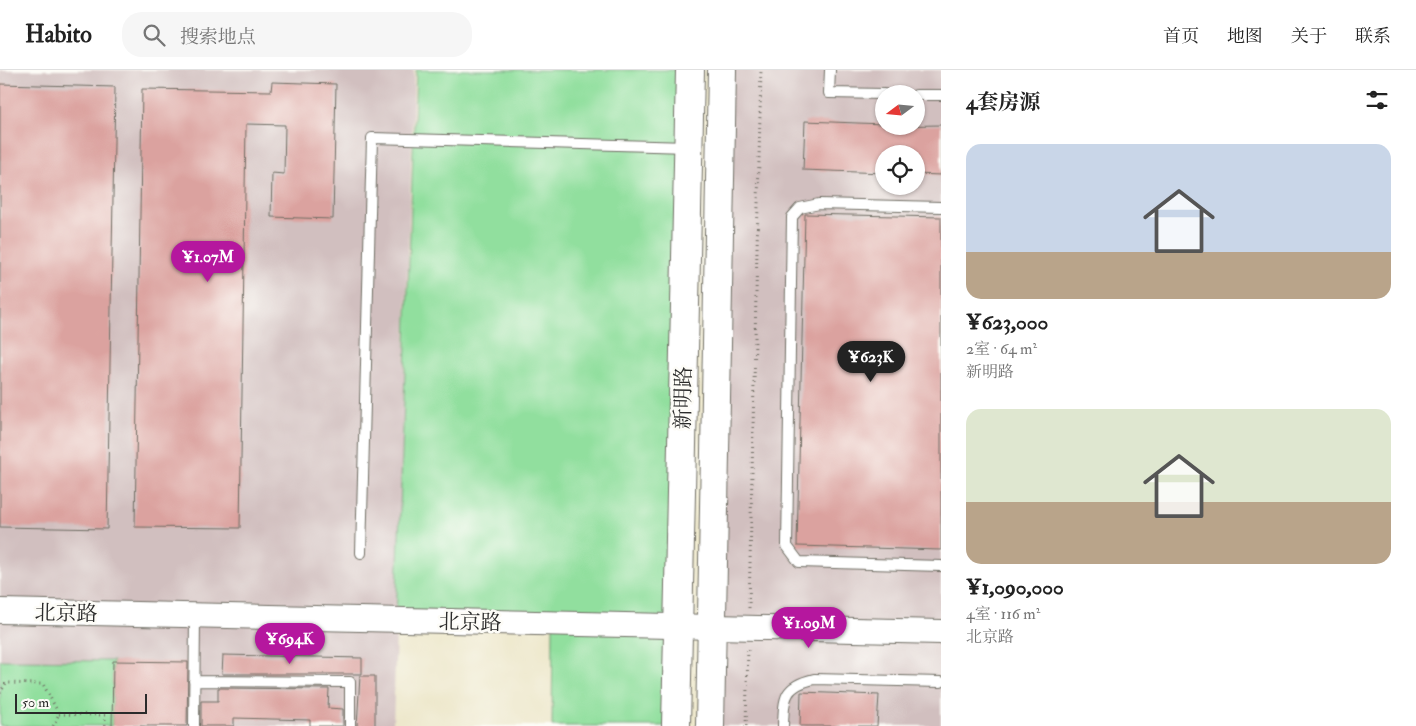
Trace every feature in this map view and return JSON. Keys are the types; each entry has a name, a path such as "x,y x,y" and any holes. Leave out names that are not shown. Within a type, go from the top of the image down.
{"main road":[{"name":"新明路","path":"676,726 690,70"},
{"name":"新明路","path":"710,726 722,70"}],"street":[{"name":"北京路","path":"0,611 941,632"}],"lane":[{"path":"830,70 829,93 875,94"},
{"path":"925,95 941,95"},
{"path":"360,554 372,138 688,147"},
{"path":"941,207 819,204 800,208 792,217 787,546 799,562 941,566"},
{"path":"194,726 195,616"},
{"path":"783,726 784,705 787,694 796,683 814,679 941,682"},
{"path":"194,681 350,682 350,726"}],"path":[{"path":"746,726 761,70"},
{"path":"0,683 43,684 59,714"},
{"path":"0,693 6,683"},
{"path":"53,726 59,714"},
{"path":"59,714 106,715 105,726"}],"shaded area":[{"path":"0,70 414,70 393,726 0,726"},
{"path":"724,70 941,70 941,726 710,726"}],"green space":[{"path":"416,70 690,70 676,726 552,726 553,624 396,620"},
{"path":"0,660 113,661 112,726 0,726"}],"building":[{"path":"272,82 336,84 333,219 271,217 272,173 284,174 285,125 246,124 240,528 135,527 142,89 271,91"},
{"path":"0,84 115,87 107,529 0,527"},
{"path":"805,121 875,124 875,135 925,135 925,125 941,125 941,175 925,174 925,145 875,145 875,173 803,170"},
{"path":"805,214 941,217 941,550 797,546"},
{"path":"223,655 362,658 362,674 222,674"},
{"path":"113,661 188,662 187,726 112,726"},
{"path":"360,676 375,676 375,726 357,726"},
{"path":"218,688 329,689 328,708 343,709 343,726 310,726 310,720 234,718 234,726 201,726 201,701 218,701"},
{"path":"801,692 879,695 877,726 800,726"}]}
